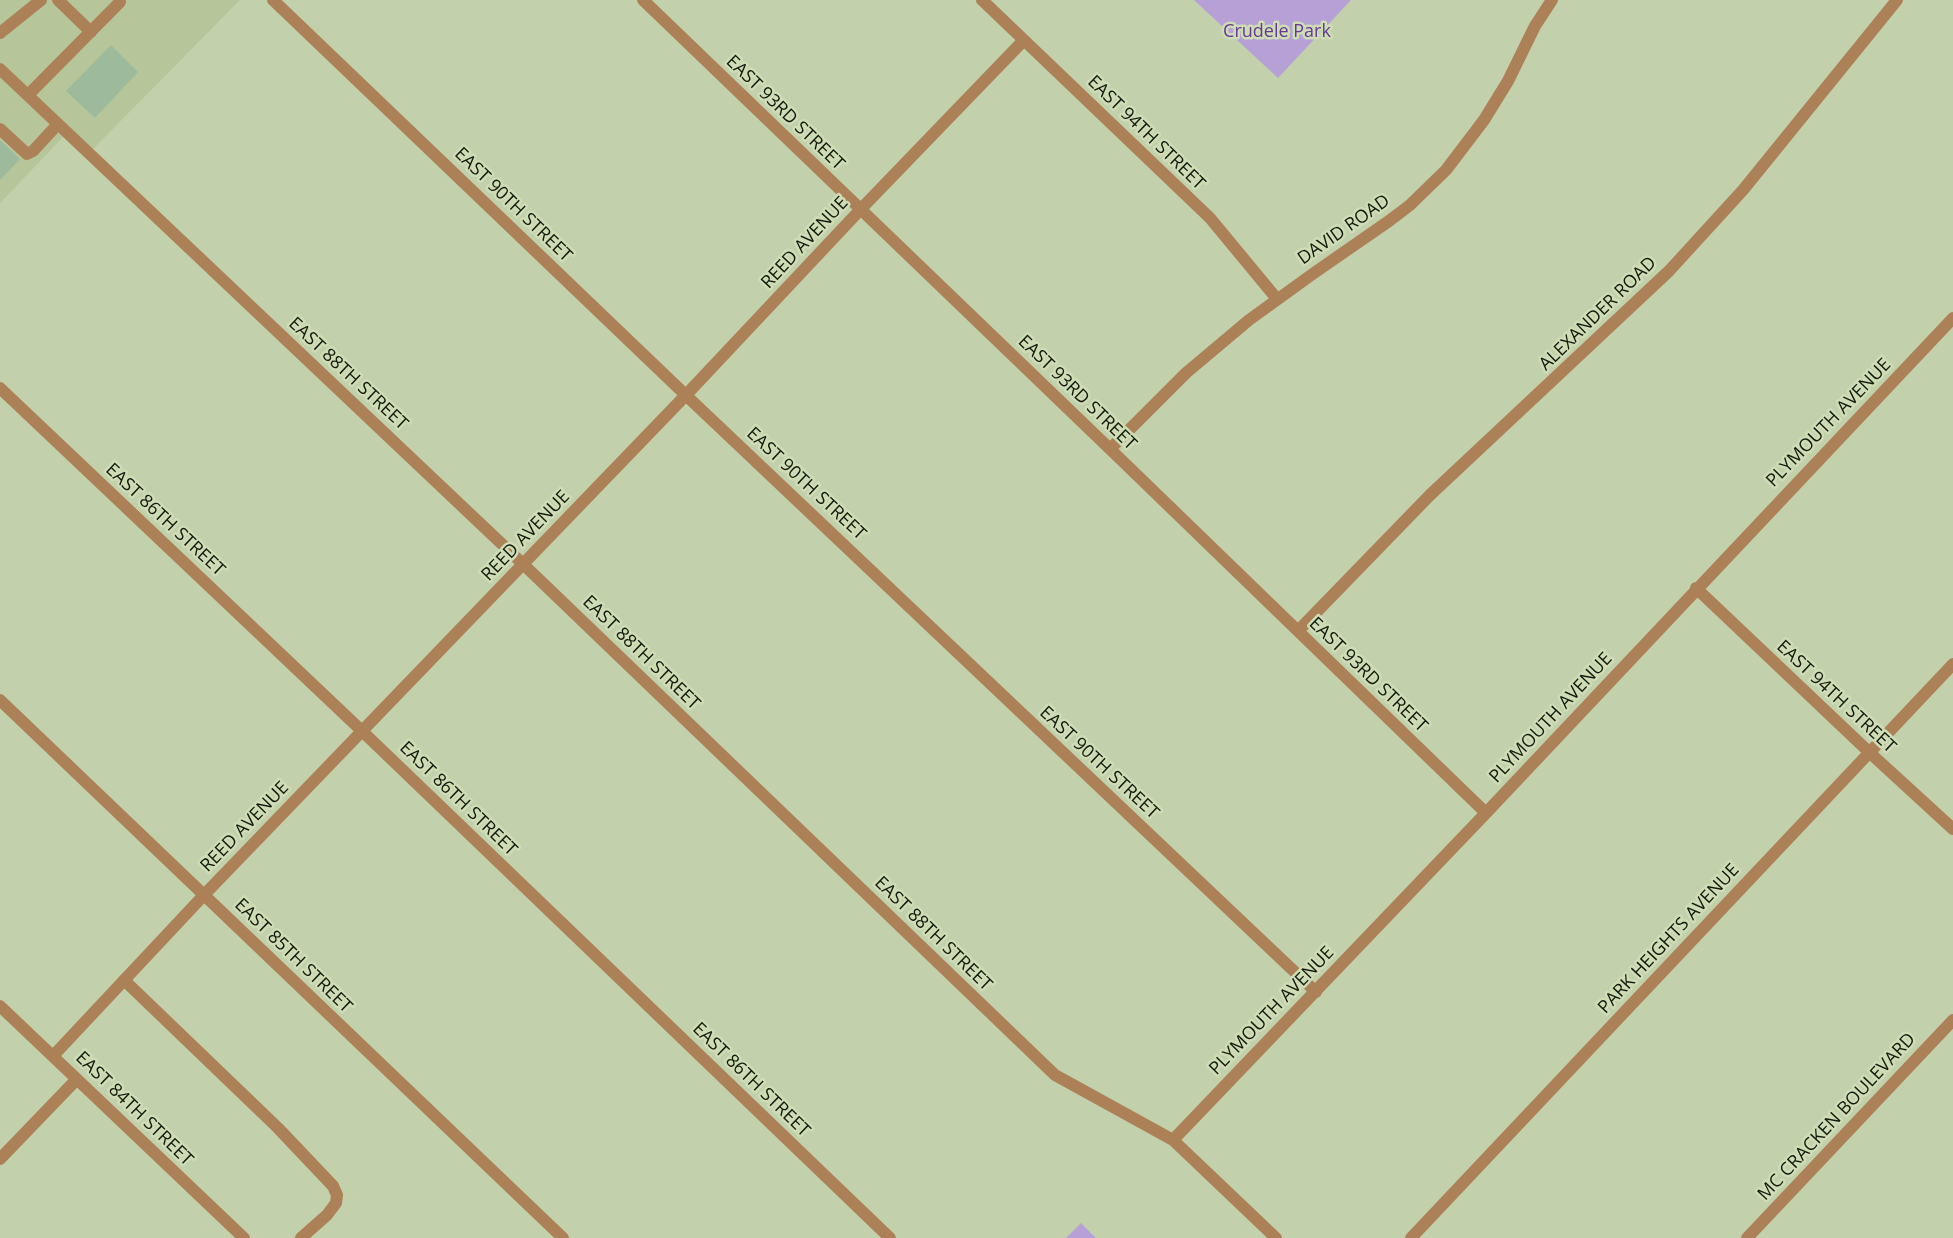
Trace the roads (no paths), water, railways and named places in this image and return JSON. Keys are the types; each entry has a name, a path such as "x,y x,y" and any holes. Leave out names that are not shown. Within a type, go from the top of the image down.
{"street":[{"path":"0,33 41,0"},
{"path":"58,0 91,32"},
{"name":"EAST 90TH STREET","path":"273,0 686,395 1316,992"},
{"name":"EAST 93RD STREET","path":"643,0 1110,448 1486,813"},
{"name":"EAST 94TH STREET","path":"982,0 1210,218 1277,299"},
{"name":"DAVID ROAD","path":"1110,448 1186,373 1249,320 1389,222 1410,205 1446,170 1484,120 1508,80 1535,26 1552,0"},
{"name":"ALEXANDER ROAD","path":"1298,631 1430,495 1668,271 1744,190 1897,0"},
{"path":"28,95 120,2"},
{"name":"REED AVENUE","path":"53,1056 204,895 686,395 860,210 1024,40"},
{"path":"0,87 5,73"},
{"name":"EAST 88TH STREET","path":"5,73 523,564 1054,1075 1173,1140 1276,1238"},
{"path":"0,129 27,154 33,151 58,124"},
{"name":"PLYMOUTH AVENUE","path":"1173,1140 1486,813 1696,588 1953,318"},
{"name":"EAST 86TH STREET","path":"0,388 362,731 890,1238"},
{"name":"EAST 94TH STREET","path":"1696,588 1953,829"},
{"name":"PARK HEIGHTS AVENUE","path":"1411,1238 1953,664"},
{"name":"EAST 85TH STREET","path":"0,700 563,1238"},
{"path":"124,980 278,1128 333,1186 337,1198 333,1208 301,1238"},
{"name":"EAST 84TH STREET","path":"0,1006 244,1238"},
{"name":"MC CRACKEN BOULEVARD","path":"1747,1238 1953,1020"},
{"path":"0,1159 77,1079"}],"park label":[{"name":"Crudele Park","path":"1277,32"}]}
